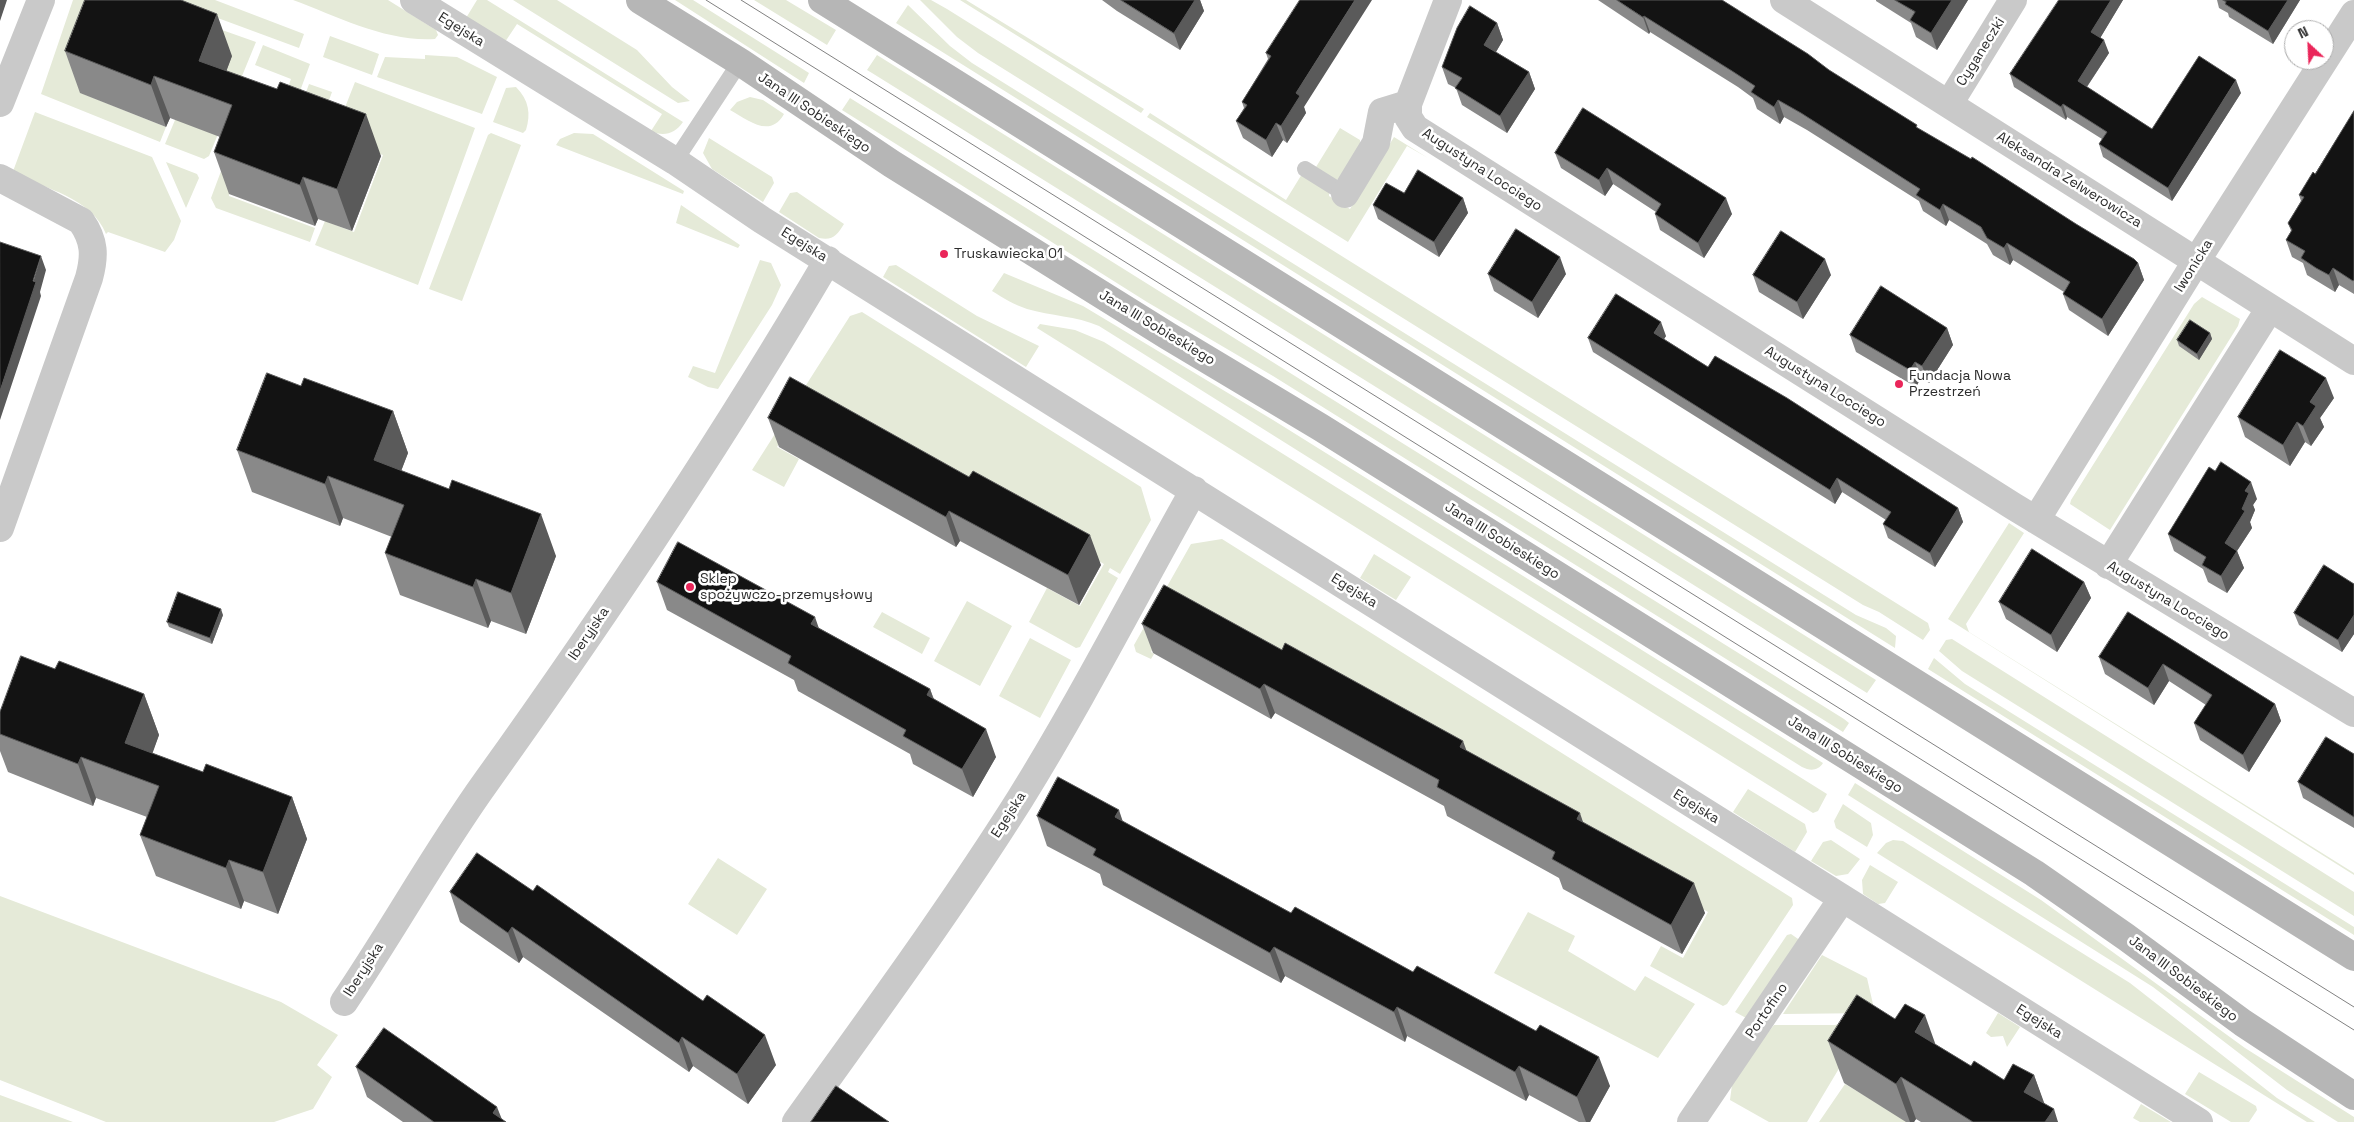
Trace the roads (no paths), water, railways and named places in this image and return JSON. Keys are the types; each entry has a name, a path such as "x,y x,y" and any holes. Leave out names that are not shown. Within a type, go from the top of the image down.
{"main road":[{"name":"Jana III Sobieskiego","path":"640,0 740,62 901,170 1168,336 1328,432 2034,873 2258,1034 2354,1096"},
{"path":"822,0 2354,957"}],"street":[{"path":"0,103 41,0"},
{"name":"Egejska","path":"414,0 675,161 828,260 2199,1122"},
{"path":"1345,194 1376,143 1382,112 1408,104 1448,0"},
{"name":"Aleksandra Zelwerowicza","path":"1784,0 2354,361"},
{"name":"Cyganeczki","path":"1949,104 2014,0"},
{"name":"Iwonicka","path":"2036,520 2197,260 2354,14"},
{"name":"Augustyna Locciego","path":"1408,104 1408,117 1431,138 2108,565 2354,713"},
{"path":"0,178 81,222 89,232 93,244 94,259 89,278 0,528"},
{"name":"Iberyjska","path":"344,1002 465,813 541,706 687,487 828,260"},
{"path":"2108,565 2270,308"},
{"name":"Egejska","path":"796,1122 939,921 1020,798 1097,666 1194,490"},
{"name":"Portofino","path":"1691,1122 1842,899"}],"lane":[{"path":"675,161 740,62"},
{"path":"1305,169 1345,194"}],"tram line":[{"path":"706,0 2354,1030"},
{"path":"741,0 2354,1007"}],"place":[{"name":"Truskawiecka 01","path":"944,254"},
{"name":"Fundacja Nowa Przestrzeń","path":"1899,384"},
{"name":"Sklep spożywczo-przemysłowy","path":"690,587"}]}
